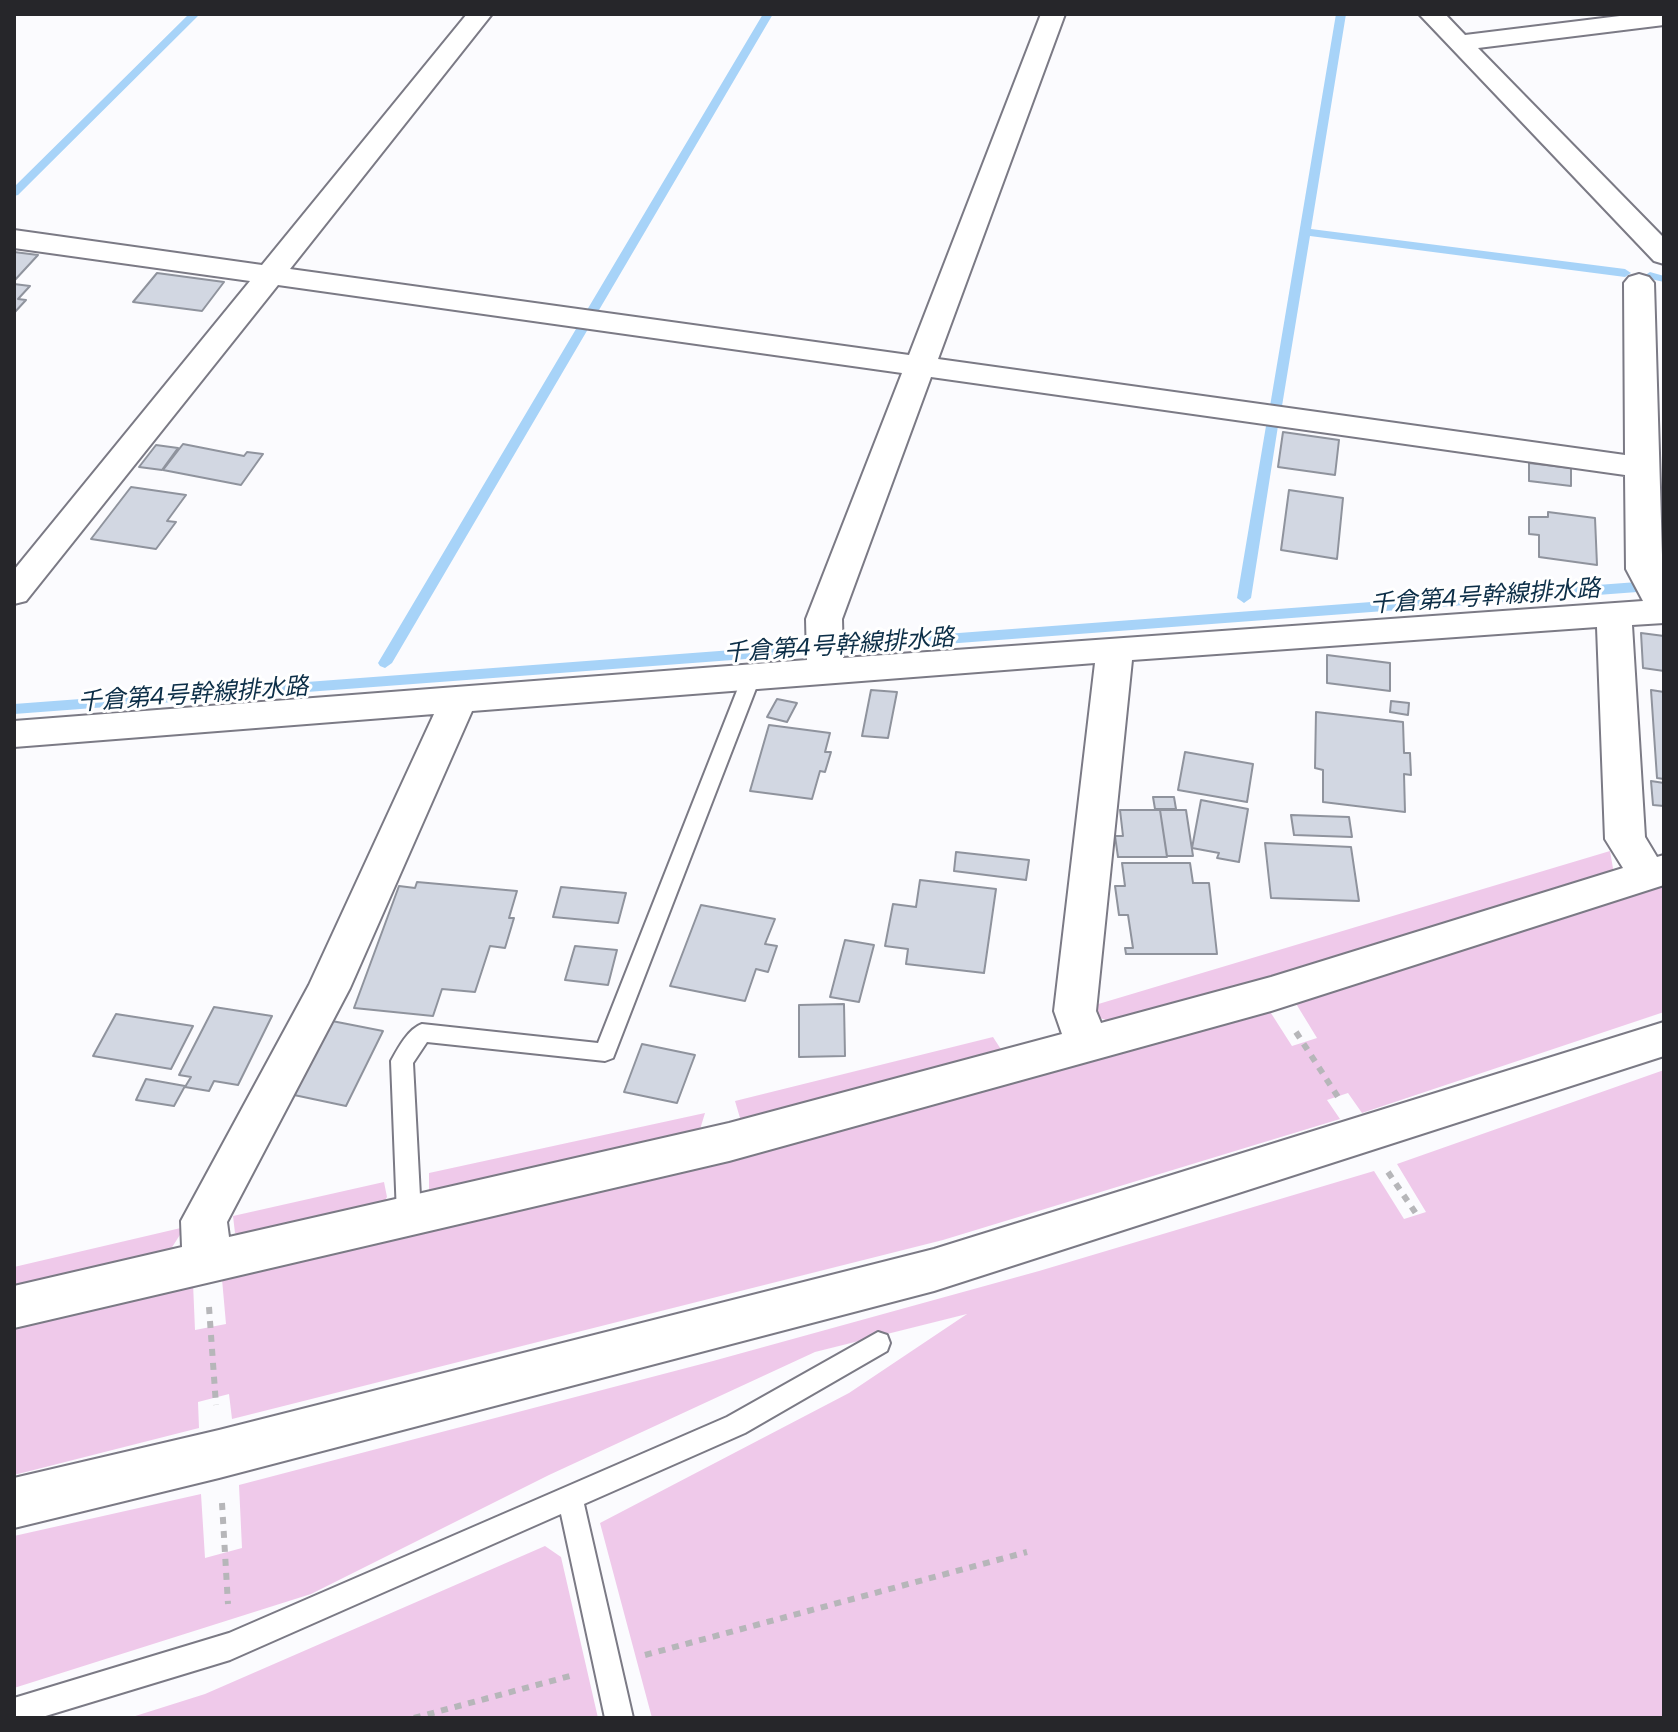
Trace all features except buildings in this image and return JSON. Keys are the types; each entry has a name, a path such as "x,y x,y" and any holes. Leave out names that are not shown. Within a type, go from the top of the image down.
{"street":[{"path":"14,593 480,14"},
{"path":"825,656 824,619 1053,14"},
{"path":"1431,14 1664,255"},
{"path":"1460,43 1664,18"},
{"path":"14,239 1641,467"},
{"path":"14,734 751,678 825,656 1115,649 1614,616 1662,606 1643,569 1639,283"},
{"path":"14,1307 729,1142 1271,994 1656,873 1625,839 1614,616"},
{"path":"1087,1045 1075,1011 1115,649"},
{"path":"207,1262 204,1221 329,988 459,700"},
{"path":"14,1503 219,1454 934,1270 1664,1039"}],"lane":[{"path":"409,1215 402,1061 422,1033 605,1052 751,678"},
{"path":"14,1712 230,1646 736,1425 878,1343"},
{"path":"570,1497 619,1718"}],"path":[{"path":"1303,1043 1338,1096"},
{"path":"210,1328 215,1398"},
{"path":"414,1718 1027,1552"},
{"path":"225,1553 230,1646"}],"shaded area":[{"path":"1610,851 1614,874 1120,1025 1100,1018 1095,1005"},
{"path":"1664,886 1664,1012 1362,1113 1348,1093 1327,1100 1340,1119 943,1240 232,1419 229,1394 198,1402 199,1428 14,1475 14,1325 193,1283 195,1330 226,1324 222,1279 1269,1010 1292,1046 1317,1038 1295,1002"},
{"path":"993,1037 1004,1054 752,1121 740,1118 735,1101"},
{"path":"1664,1070 1664,1718 652,1718 600,1523 849,1393 967,1314 815,1352 549,1475 311,1594 14,1688 14,1536 201,1494 205,1558 242,1548 239,1485 713,1361 1039,1271 1374,1171 1404,1219 1426,1212 1397,1164"},
{"path":"705,1113 698,1136 438,1198 429,1191 429,1173"},
{"path":"384,1182 387,1197 378,1213 257,1243 235,1233 233,1216"},
{"path":"185,1227 160,1266 14,1299 14,1267"},
{"path":"545,1546 561,1557 598,1718 129,1718 205,1694"}],"waterway":[{"path":"14,193 195,14"},
{"path":"593,310 768,14"},
{"path":"1276,406 1341,14"},
{"path":"1305,232 1625,273"},
{"path":"1650,276 1663,279"},
{"path":"385,663 582,329"},
{"path":"1244,598 1272,426"},
{"name":"千倉第4号幹線排水路","path":"14,709 1664,585"}]}
